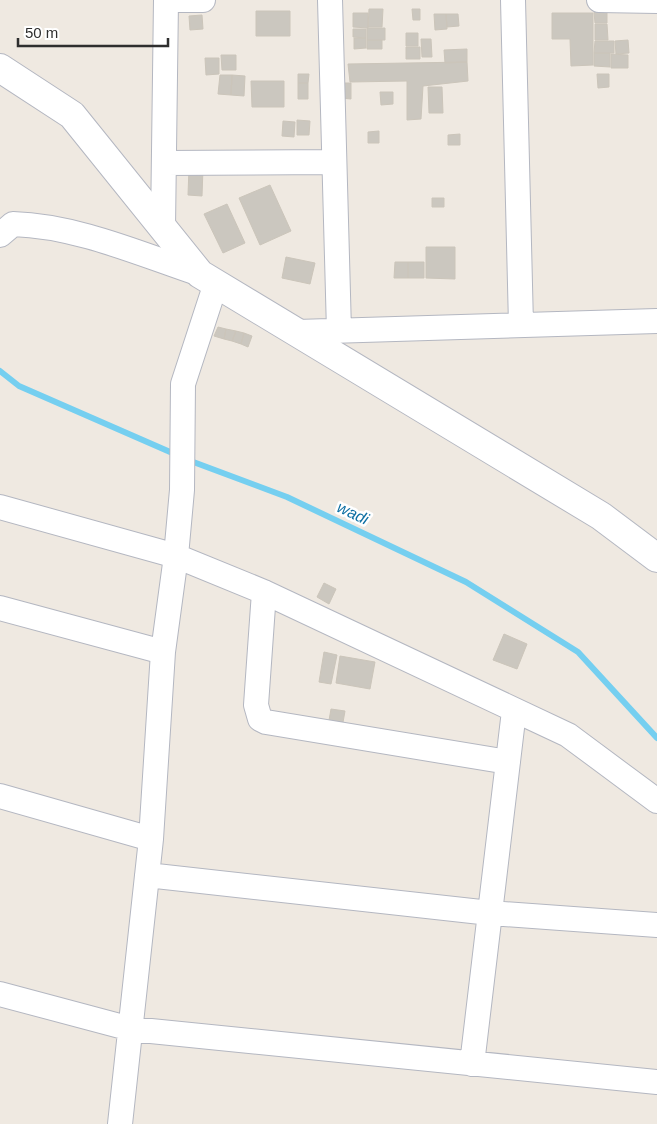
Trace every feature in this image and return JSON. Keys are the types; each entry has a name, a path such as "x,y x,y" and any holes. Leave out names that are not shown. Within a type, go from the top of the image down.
{"street":[{"path":"163,227 166,0 202,0"},
{"path":"330,0 339,331"},
{"path":"512,0 521,325"},
{"path":"599,0 657,1"},
{"path":"0,68 72,115 208,279"},
{"path":"164,163 334,162"},
{"path":"0,235 13,224 40,225 104,242 208,279 601,516 657,558"},
{"path":"120,1124 151,839 163,652 176,556 182,490 183,384 208,279"},
{"path":"297,332 657,321"},
{"path":"0,507 176,556 264,592 568,735 657,801"},
{"path":"264,592 256,705 260,719 266,722 508,762"},
{"path":"0,608 163,652"},
{"path":"472,1064 514,711"},
{"path":"0,796 151,839"},
{"path":"147,874 490,913 657,925"},
{"path":"0,994 131,1029 657,1082"}],"building":[{"path":"369,9 383,9 382,27 368,27"},
{"path":"412,9 420,9 420,20 413,20"},
{"path":"256,11 290,11 290,36 256,36"},
{"path":"594,12 607,12 607,23 595,23"},
{"path":"353,13 368,13 368,28 353,27"},
{"path":"552,13 593,13 593,65 571,66 570,39 552,39"},
{"path":"434,14 446,14 447,29 435,30"},
{"path":"446,14 458,14 459,26 447,27"},
{"path":"202,15 203,29 190,30 189,16"},
{"path":"595,24 607,24 608,40 595,40"},
{"path":"367,28 385,28 385,40 367,40"},
{"path":"353,29 366,29 366,38 353,37"},
{"path":"406,33 418,33 418,46 406,46"},
{"path":"354,38 366,38 366,48 354,49"},
{"path":"421,39 431,39 432,57 422,57"},
{"path":"367,40 382,40 382,49 367,49"},
{"path":"628,40 629,53 616,54 615,41"},
{"path":"595,41 614,41 614,53 594,53"},
{"path":"406,47 420,47 420,59 406,59"},
{"path":"467,49 467,62 445,63 444,50"},
{"path":"594,53 610,53 610,67 594,66"},
{"path":"611,54 628,55 628,68 611,68"},
{"path":"221,55 236,55 236,70 222,70"},
{"path":"205,58 219,58 219,74 206,75"},
{"path":"467,62 468,81 423,86 421,119 407,120 407,81 350,82 348,64"},
{"path":"298,74 309,74 308,83 298,83"},
{"path":"597,74 609,74 609,87 598,88"},
{"path":"220,75 232,75 231,95 218,94"},
{"path":"232,75 245,76 244,96 231,95"},
{"path":"251,81 284,81 284,107 252,107"},
{"path":"298,83 308,83 308,99 298,99"},
{"path":"341,83 351,83 351,99 341,98"},
{"path":"428,87 442,87 443,113 429,113"},
{"path":"380,92 393,92 393,104 381,105"},
{"path":"297,120 310,121 309,135 297,135"},
{"path":"283,121 295,122 294,137 282,136"},
{"path":"379,131 379,143 368,143 368,132"},
{"path":"460,134 460,145 448,145 448,135"},
{"path":"189,168 203,168 202,196 188,195"},
{"path":"270,185 291,231 260,245 239,198"},
{"path":"432,198 444,198 444,207 432,207"},
{"path":"227,204 245,243 223,253 204,214"},
{"path":"426,247 455,247 455,279 426,278"},
{"path":"286,257 315,263 310,284 282,278"},
{"path":"395,262 408,262 408,278 394,278"},
{"path":"408,262 424,262 424,278 408,278"},
{"path":"218,327 226,329 224,339 214,336"},
{"path":"226,329 236,331 232,341 224,339"},
{"path":"236,331 244,333 241,344 232,341"},
{"path":"244,333 252,336 248,347 241,344"},
{"path":"324,583 336,589 329,604 317,597"},
{"path":"504,634 527,644 517,669 493,660"},
{"path":"324,652 337,655 331,684 319,682"},
{"path":"340,656 375,662 370,689 336,683"},
{"path":"331,709 345,711 342,728 328,726"}],"waterway":[{"name":"wadi","path":"0,371 19,386 177,455"},
{"name":"wadi","path":"188,460 287,497 466,582 578,652 657,738"}]}
